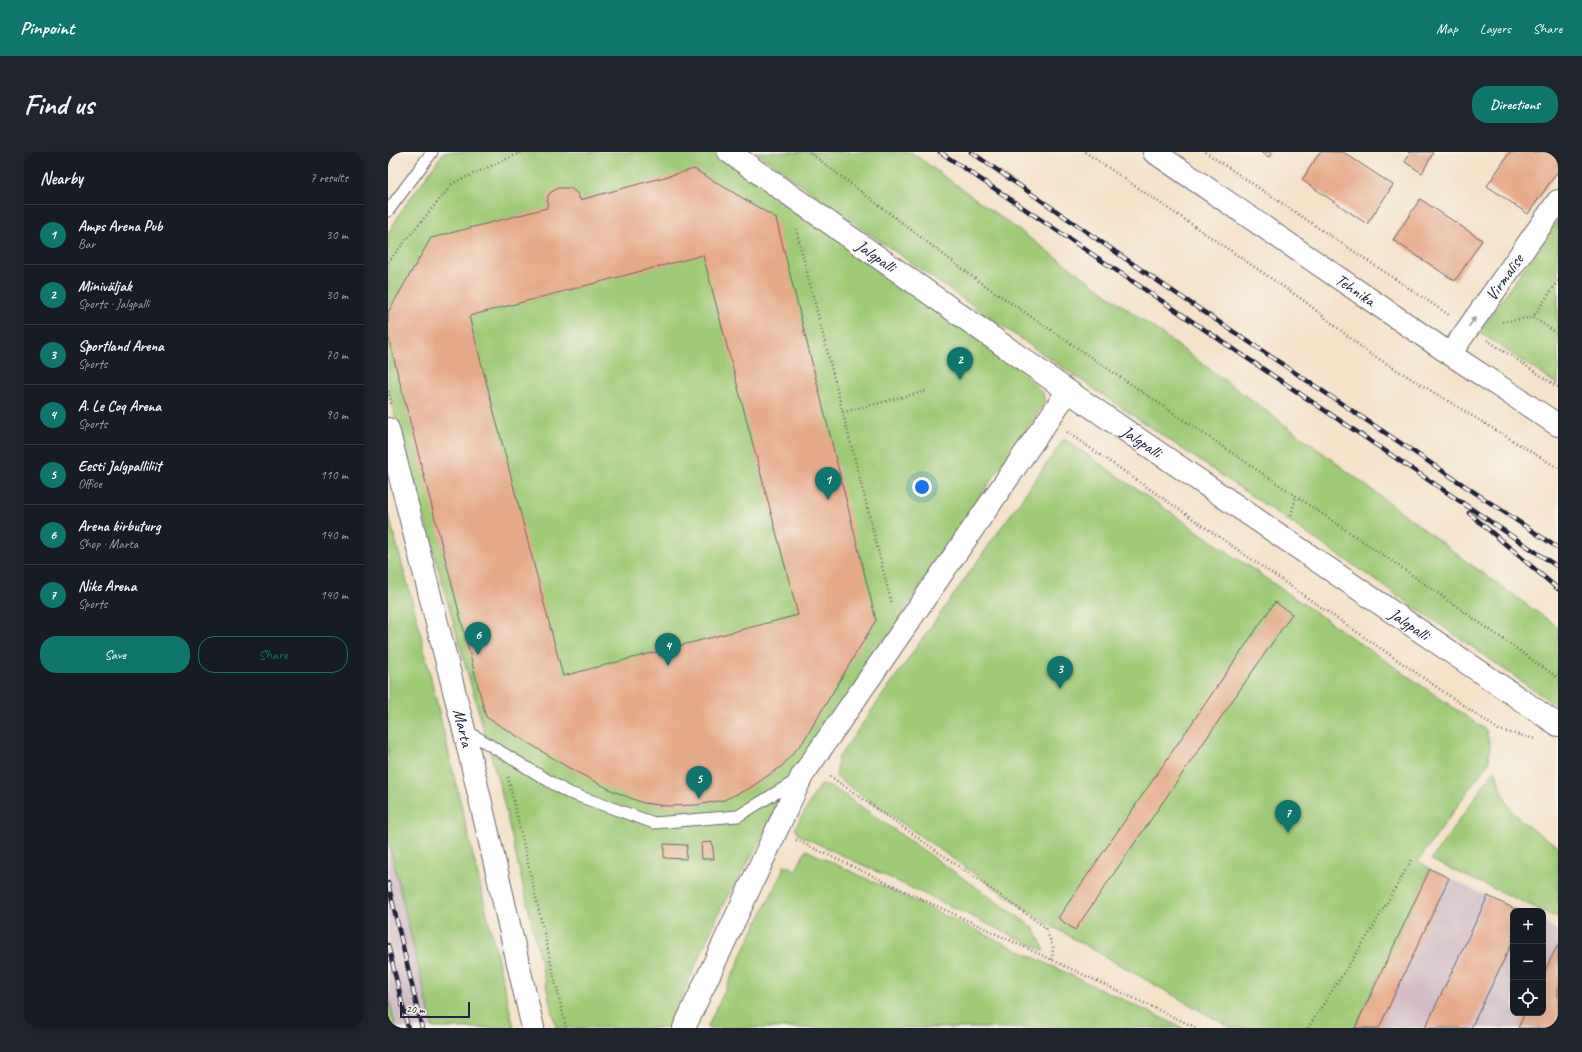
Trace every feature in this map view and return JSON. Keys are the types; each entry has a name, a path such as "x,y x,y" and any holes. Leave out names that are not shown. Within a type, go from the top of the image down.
{"street":[{"name":"Jalgpalli","path":"730,152 1068,391 1558,725"},
{"name":"Tehnika","path":"1154,152 1558,426"},
{"name":"Virmalise","path":"1450,354 1558,201"},
{"path":"684,1028 807,770 1068,391"},
{"name":"Marta","path":"388,429 464,730 533,1028"}],"lane":[{"path":"388,211 432,152"},
{"path":"464,730 568,792 654,824 738,816 807,770"}],"path":[{"path":"388,262 453,183 522,152"},
{"path":"809,152 977,280 1402,568 1558,678"},
{"path":"1085,152 1302,300 1369,353 1558,468"},
{"path":"1205,152 1558,387"},
{"path":"787,192 900,635"},
{"path":"1558,281 1533,317 1558,334"},
{"path":"843,412 926,391"},
{"path":"1049,419 1499,730 1540,740"},
{"path":"1291,515 1296,496"},
{"path":"507,770 566,1028"},
{"path":"807,770 1045,927 1054,947 1052,961"},
{"path":"777,831 1197,1028"},
{"path":"1308,1028 1372,929 1412,859"}],"shaded area":[{"path":"388,839 433,1028 396,1028 388,994"},
{"path":"1430,869 1513,908 1510,908 1510,1016 1546,1016 1546,925 1558,931 1558,1028 1355,1028"}],"green space":[{"path":"444,152 713,152 1000,351 1043,393 1045,403 949,541 790,791 721,908 668,1028 556,1028 501,791 388,391 388,234 402,210"},
{"path":"755,152 911,152 1177,345 1466,561 1558,627 1558,707 1458,637 954,293"},
{"path":"1558,220 1558,385 1479,332"},
{"path":"1064,439 1486,730 1490,745 1489,762 1418,861 1430,869 1355,1028 1231,1028 1039,919 836,777 838,758"},
{"path":"388,513 416,615 514,1028 433,1028 388,839"},
{"path":"1495,769 1506,800 1511,809 1521,820 1558,846 1558,918 1546,913 1546,908 1536,908 1431,860"},
{"path":"822,785 837,790 846,796 1034,928 1045,951 799,835 795,828 819,786"},
{"path":"806,850 1183,1028 707,1028 785,865 796,870"},
{"path":"388,994 396,1028 388,1028"}],"building":[{"path":"1260,152 1272,152 1269,157"},
{"path":"1320,152 1343,152 1393,185 1367,224 1302,180"},
{"path":"1408,152 1433,153 1422,173 1405,162 1410,153"},
{"path":"1510,152 1558,152 1558,171 1528,214 1487,186"},
{"path":"694,169 776,218 876,620 803,742 782,766 750,788 724,800 697,805 667,806 643,803 613,791 569,768 486,717 388,336 388,312 431,238 547,208 548,196 558,188 570,188 577,193 580,200","holes":["703,255 798,615 563,676 469,316"]},
{"path":"1420,199 1482,240 1455,281 1393,240"},
{"path":"1275,602 1292,614 1075,930 1058,918"},
{"path":"712,842 714,859 702,859 701,843"},
{"path":"664,844 687,845 686,859 664,858"},
{"path":"1430,869 1449,878 1379,1028 1355,1028"},
{"path":"1488,896 1513,908 1510,908 1510,947 1471,1028 1425,1028"},
{"path":"1558,944 1558,1028 1518,1028 1524,1016 1546,1016 1546,969"}],"railway":[{"path":"940,152 1558,567"},
{"path":"971,152 1165,286 1558,548"},
{"path":"1469,513 1558,589"},
{"path":"388,883 422,1028"},
{"path":"388,945 408,1028"}],"place":[{"name":"Miniväljak","path":"960,380"},
{"name":"Amps Arena Pub","path":"828,500"},
{"name":"Arena kirbuturg","path":"478,655"},
{"name":"A. Le Coq Arena","path":"668,666"},
{"name":"Sportland Arena","path":"1060,689"},
{"name":"Eesti Jalgpalliliit","path":"699,799"},
{"name":"Nike Arena","path":"1288,833"}]}
